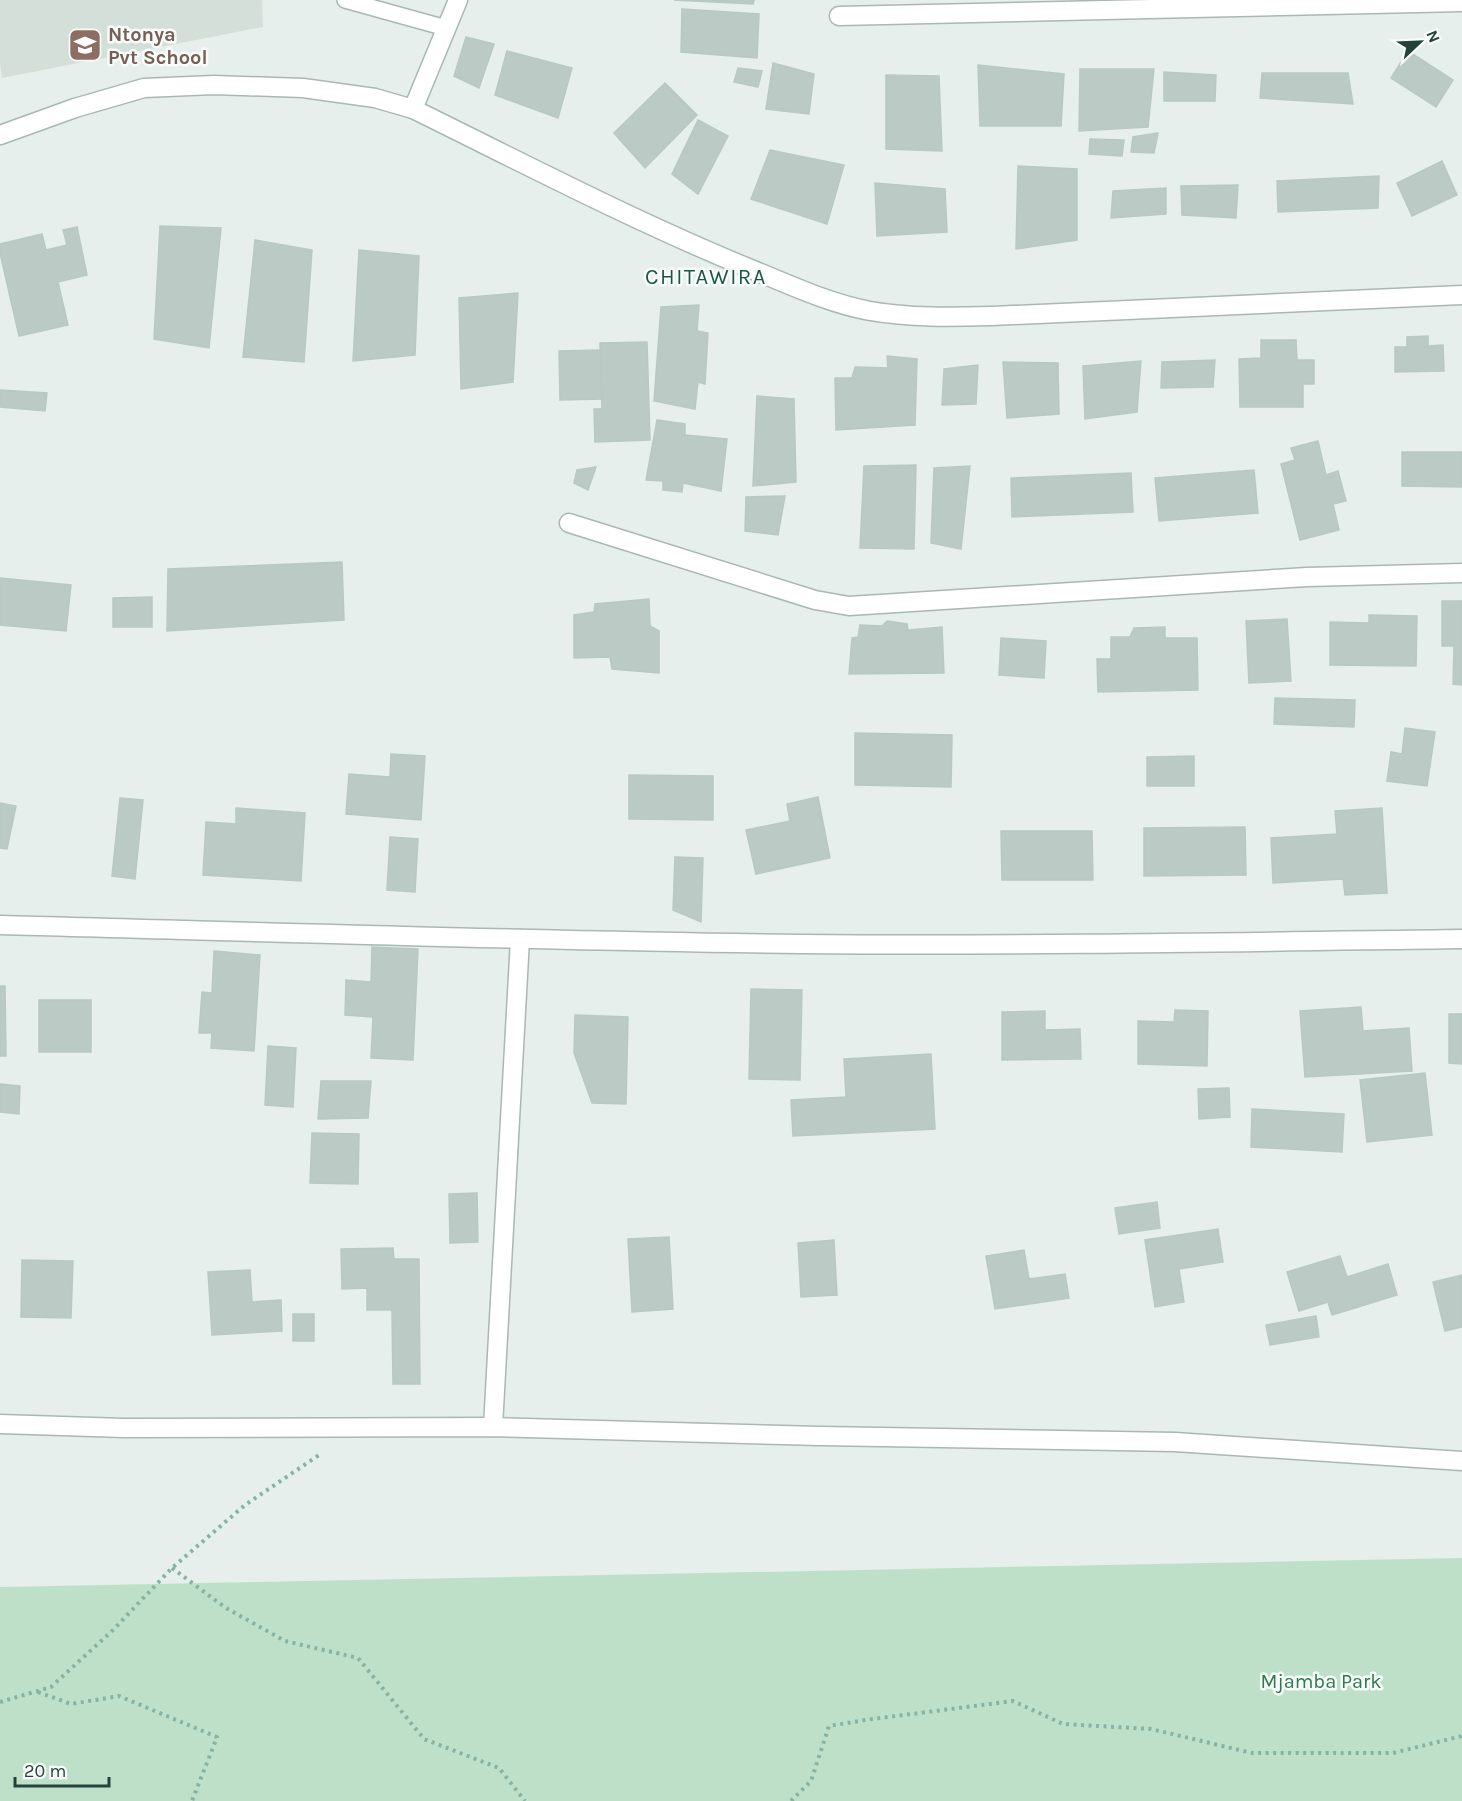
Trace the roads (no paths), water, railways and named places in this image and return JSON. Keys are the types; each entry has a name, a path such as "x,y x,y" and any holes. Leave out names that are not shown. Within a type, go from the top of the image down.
{"street":[{"path":"413,109 458,0"},
{"path":"839,16 1462,2"},
{"path":"0,135 75,108 144,88 214,85 303,88 375,98 413,109 701,248 830,301 869,311 916,317 992,316 1462,295"},
{"path":"569,523 815,600 849,606 1307,577 1462,573"},
{"path":"0,925 802,944 1462,939"},
{"path":"493,1427 520,939"},
{"path":"0,1424 124,1428 493,1427 820,1436 1175,1442 1462,1461"}],"lane":[{"path":"345,0 446,28"}],"place":[{"name":"Ntonya Pvt School","path":"85,45"}],"district":[{"name":"CHITAWIRA","path":"706,277"}],"park label":[{"name":"Mjamba Park","path":"1321,1681"}]}
